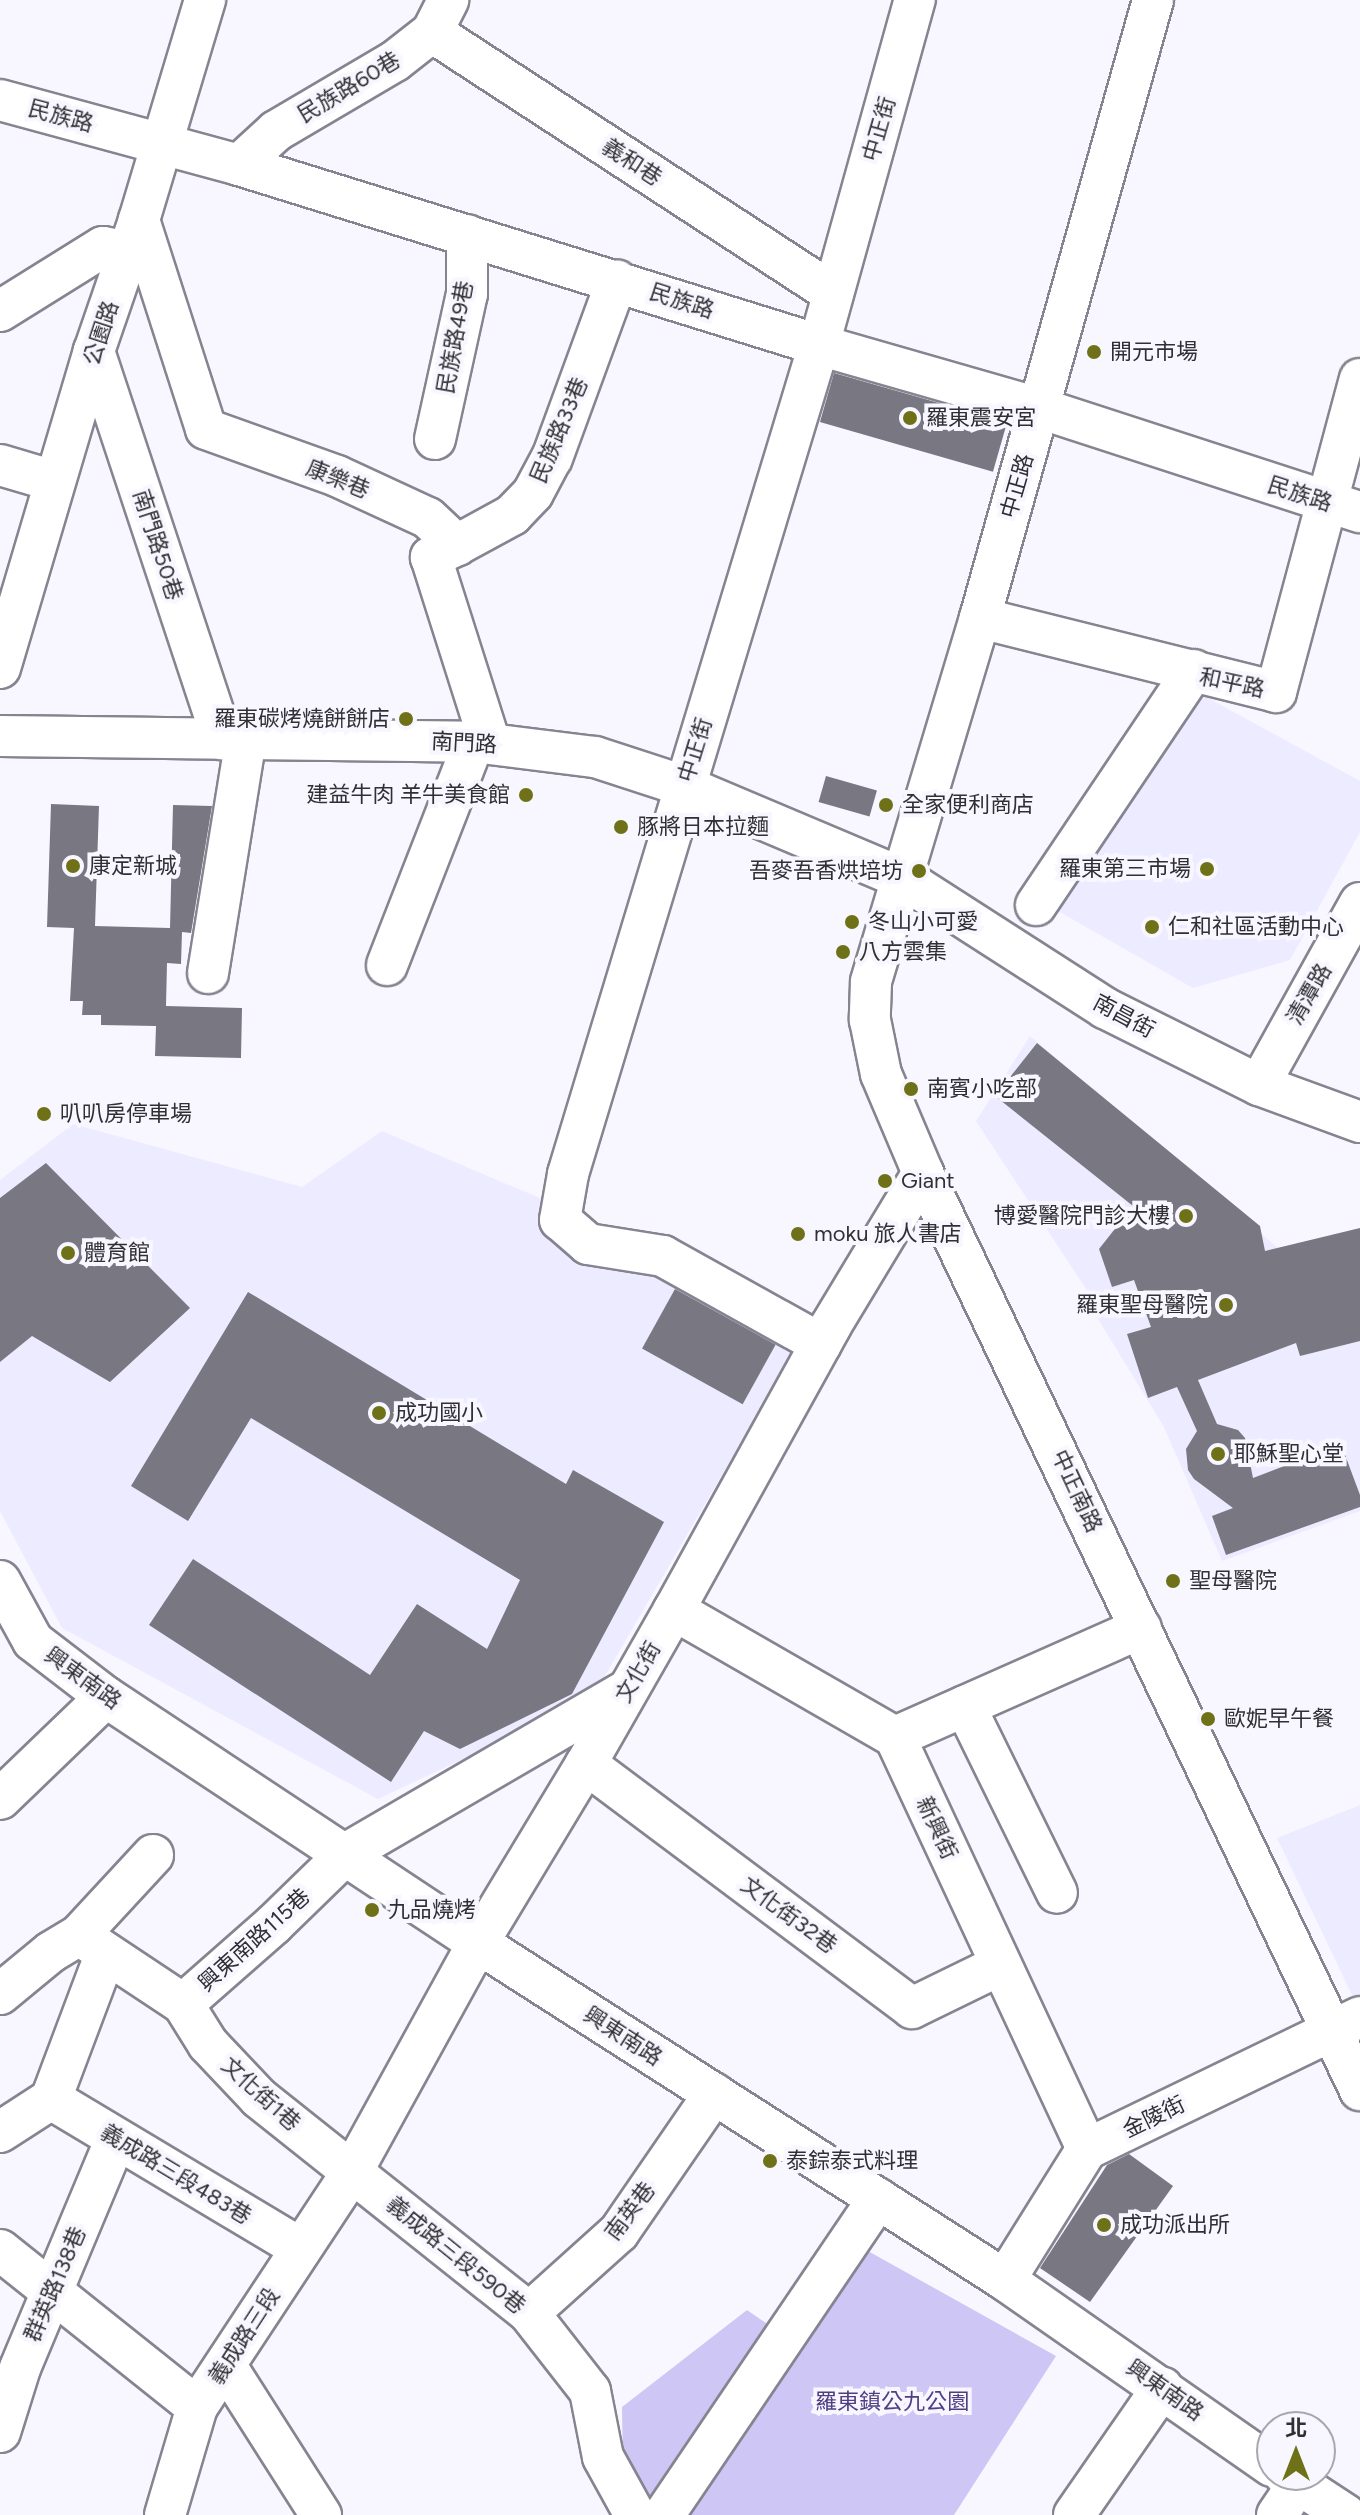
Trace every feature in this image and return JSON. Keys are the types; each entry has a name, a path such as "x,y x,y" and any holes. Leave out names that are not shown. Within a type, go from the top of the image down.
{"street":[{"name":"公園路","path":"0,668 54,481 134,236 205,0"},
{"name":"中正街","path":"821,1344 663,1256 588,1244 560,1220 568,1174 819,345 915,0"},
{"name":"中正路","path":"904,879 1153,0"},
{"name":"義和巷","path":"440,16 832,293"},
{"name":"民族路60巷","path":"239,165 276,131 395,61 440,16"},
{"name":"民族路","path":"0,100 163,142 819,345 1039,408 1343,508"},
{"name":"民族路49巷","path":"435,439 465,308 467,235"},
{"path":"0,311 103,247 134,236"},
{"name":"康樂巷","path":"134,236 206,429 337,476 428,518 457,545"},
{"name":"民族路33巷","path":"457,545 512,515 533,493 552,458 617,280"},
{"name":"南門路50巷","path":"94,351 234,739"},
{"name":"和平路","path":"1036,905 1194,670 1276,692 1343,508 1360,379"},
{"path":"0,465 54,481"},
{"path":"387,965 482,742 431,557 457,545"},
{"path":"980,618 1194,670"},
{"name":"南門路","path":"0,736 482,742 595,757 684,786 904,879"},
{"path":"208,973 234,739"},
{"name":"南昌街","path":"904,879 1105,1008 1259,1085 1360,1122"},
{"name":"中正南路","path":"904,879 871,982 870,1020 881,1074 923,1173 1141,1628 1346,2024 1360,2090"},
{"name":"清潭路","path":"1259,1085 1360,903"},
{"name":"文化街","path":"353,2170 478,1943 586,1764 821,1344 923,1173"},
{"name":"興東南路","path":"0,1581 33,1641 106,1697 347,1853 478,1943 1005,2280 1162,2388 1256,2463"},
{"path":"674,1610 895,1737 1141,1628"},
{"name":"興東南路115巷","path":"92,1945 183,2004 274,1924 347,1853 625,1692"},
{"path":"0,1799 106,1697"},
{"path":"965,1706 1057,1893"},
{"name":"新興街","path":"895,1737 1087,2149"},
{"name":"文化街32巷","path":"586,1764 912,2008 1000,1965"},
{"path":"0,2132 51,2099 92,1945 153,1855"},
{"path":"0,1994 51,1952 92,1945"},
{"name":"文化街1巷","path":"183,2004 208,2044 259,2098 353,2170"},
{"name":"金陵街","path":"1087,2149 1346,2024"},
{"name":"南英巷","path":"529,2313 619,2232 714,2094"},
{"name":"義成路三段483巷","path":"51,2099 300,2248"},
{"name":"群英路138巷","path":"0,2432 20,2368 116,2139"},
{"path":"1005,2280 1087,2149"},
{"name":"義成路三段","path":"165,2515 197,2407 353,2170"},
{"name":"義成路三段590巷","path":"353,2170 529,2313 590,2391 603,2457 635,2515"},
{"path":"664,2515 878,2199"},
{"path":"0,2250 197,2407"},
{"path":"226,2366 321,2515"},
{"path":"1074,2515 1162,2388"},
{"name":"興東南路","path":"1296,2491 1346,2515"}],"shaded area":[{"name":"羅東第三市場","path":"1186,686 1360,781 1360,832 1290,960 1193,988 1051,907"},
{"name":"羅東聖母醫院","path":"1030,1036 1278,1248 1360,1230 1360,1511 1222,1561 1164,1427 1098,1319 1088,1292 976,1121"},
{"name":"成功國小","path":"73,1124 302,1187 382,1131 815,1315 592,1698 378,1799 62,1628 0,1511 0,1180"},
{"path":"1360,1805 1360,1996 1352,1995 1277,1838"}],"green space":[{"name":"羅東鎮公九公園","path":"859,2246 1056,2356 954,2515 662,2515 623,2473 622,2407 747,2310 795,2343"}],"building":[{"name":"羅東震安宮","path":"834,373 1007,423 993,472 820,422"},
{"path":"826,776 877,791 870,817 819,802"},
{"path":"51,804 99,806 95,926 170,928 173,805 212,806 191,933 182,932 181,964 167,963 166,1006 242,1008 241,1058 155,1056 156,1026 101,1025 101,1015 82,1015 83,1001 70,1001 74,928 47,927"},
{"name":"羅東聖母醫院","path":"1037,1043 1260,1226 1265,1251 1360,1228 1360,1341 1300,1356 1296,1343 1198,1380 1217,1424 1238,1430 1245,1438 1253,1478 1341,1444 1360,1495 1360,1507 1226,1555 1212,1516 1233,1508 1194,1479 1188,1470 1186,1449 1197,1431 1177,1387 1148,1398 1127,1334 1151,1327 1134,1280 1112,1287 1099,1249 1133,1206 995,1096"},
{"name":"體育館","path":"46,1163 190,1308 110,1382 32,1336 0,1362 0,1198"},
{"path":"675,1289 776,1345 743,1404 642,1348"},
{"path":"248,1292 566,1484 573,1470 664,1522 572,1694 460,1749 424,1731 391,1782 149,1625 193,1559 370,1675 417,1604 487,1649 520,1580 251,1418 188,1521 131,1486"},
{"name":"成功派出所","path":"1129,2154 1173,2186 1090,2302 1040,2268 1107,2165"}],"place":[{"name":"開元市場","path":"1094,352"},
{"name":"羅東震安宮","path":"910,418"},
{"name":"羅東碳烤燒餅餅店","path":"406,719"},
{"name":"建益牛肉 羊牛美食館","path":"526,795"},
{"name":"全家便利商店","path":"886,805"},
{"name":"豚將日本拉麵","path":"621,827"},
{"name":"康定新城","path":"73,866"},
{"name":"羅東第三市場","path":"1207,869"},
{"name":"吾麥吾香烘培坊","path":"919,871"},
{"name":"冬山小可愛","path":"852,922"},
{"name":"仁和社區活動中心","path":"1152,927"},
{"name":"八方雲集","path":"843,952"},
{"name":"南賓小吃部","path":"911,1089"},
{"name":"叭叭房停車場","path":"44,1114"},
{"name":"Giant","path":"885,1181"},
{"name":"博愛醫院門診大樓","path":"1186,1216"},
{"name":"moku 旅人書店","path":"798,1234"},
{"name":"體育館","path":"68,1253"},
{"name":"羅東聖母醫院","path":"1226,1305"},
{"name":"成功國小","path":"379,1413"},
{"name":"耶穌聖心堂","path":"1218,1454"},
{"name":"聖母醫院","path":"1173,1581"},
{"name":"歐妮早午餐","path":"1208,1719"},
{"name":"九品燒烤","path":"372,1910"},
{"name":"泰錝泰式料理","path":"770,2161"},
{"name":"成功派出所","path":"1104,2225"}]}
